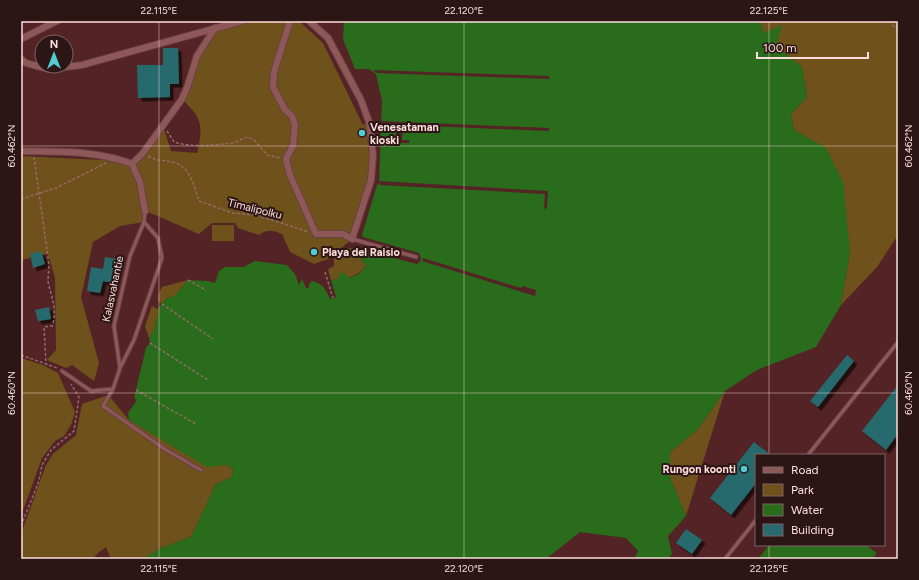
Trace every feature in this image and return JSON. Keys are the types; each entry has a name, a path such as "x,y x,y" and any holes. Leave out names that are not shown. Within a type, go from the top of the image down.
{"street":[{"path":"21,38 57,21"},
{"path":"21,59 26,64 48,69 82,65 242,21"},
{"path":"290,21 274,72 273,87 284,110 292,116 295,125 293,146 286,159 290,175 316,234 343,234 352,239 371,180 372,155 369,122 361,100 328,38 310,21"},
{"path":"21,151 72,153 117,158 132,164 143,153 185,94 197,56 215,28"},
{"name":"Kalasvahantie","path":"132,164 140,182 145,210"}],"lane":[{"name":"Kalasvahantie","path":"145,210 144,222 130,256 114,326 120,368 113,389 104,406 166,450 201,470"},
{"path":"120,368 134,340 162,258 158,238 144,222"},
{"path":"352,239 416,257"},
{"path":"809,454 898,342"},
{"path":"62,370 90,391 113,389"},
{"path":"725,559 755,521"}],"path":[{"path":"889,21 896,28 898,27"},
{"path":"164,125 174,142 214,146 235,143 248,137 254,140 267,155 286,159"},
{"path":"34,151 47,247 48,280 55,308 55,318 52,326 44,327 46,364"},
{"name":"Timalipolku","path":"143,153 156,161 172,162 182,166 191,177 199,200 233,213 256,215 316,234"},
{"path":"21,199 56,188 117,158"},
{"path":"325,272 333,298"},
{"path":"188,280 206,290"},
{"path":"162,304 213,339"},
{"path":"150,343 208,380"},
{"path":"21,355 62,370"},
{"path":"21,526 38,481 42,465 51,450 74,431 79,397 71,384"},
{"path":"136,390 196,424"}],"green space":[{"path":"242,21 299,21 323,43 363,125 369,122 371,180 352,239 328,259 314,264 290,252 282,234 276,232 267,231 259,235 238,228 235,223 212,223 199,234 146,211 144,222 120,226 93,242 81,297 99,363 94,381 72,365 66,368 47,360 56,350 55,278 48,254 21,260 21,156 102,160 117,158 132,164 163,126 171,151 197,153 200,136 200,123 194,112 182,99 197,56 215,28"},
{"path":"760,21 898,21 898,235 877,267 841,305 850,252 826,148 794,130 791,114 807,97 802,67 776,46 781,26 764,33"},
{"path":"212,225 234,225 234,241 212,241"},
{"path":"347,248 357,249 358,255 366,266 354,276 331,280 328,269 334,266 334,257"},
{"path":"188,280 175,296 167,298 162,304 158,301 158,295 162,287"},
{"path":"152,306 159,310 154,330 149,338 145,326"},
{"path":"21,358 43,365 58,373 75,412 71,425 64,436 55,441 42,458 21,516"},
{"path":"725,391 686,516 670,477 670,452 697,430"},
{"path":"108,395 129,420 207,466 227,465 233,469 232,477 216,484 191,537 161,548 145,559 114,559 110,557 106,547 92,559 21,559 21,534 46,465 53,454 76,435 82,404"}],"water":[{"path":"344,21 760,21 764,33 782,25 776,46 802,67 807,97 791,114 794,130 826,148 843,182 850,252 841,305 816,347 757,370 725,391 697,430 670,452 670,477 686,516 668,536 672,554 668,559 634,559 638,551 626,538 580,532 546,559 142,559 161,548 191,537 216,484 232,477 233,469 227,465 207,467 129,420 128,413 137,400 134,398 146,348 150,343 149,338 154,330 159,310 158,308 167,298 175,296 188,280 208,281 215,283 219,271 225,267 244,267 255,261 287,265 295,274 299,285 302,279 306,288 309,288 309,284 312,281 319,283 324,287 330,299 336,297 331,280 338,279 341,271 350,278 359,274 366,266 358,255 357,249 417,264 420,262 421,258 419,253 363,237 362,235 377,185 379,184 382,101 376,74 369,69 355,69 343,39"},
{"path":"768,546 867,546 877,553 872,559 758,559"}],"pier":[{"path":"373,70 549,76 549,79 377,73"},
{"path":"381,121 549,128 549,131 403,125 402,140 409,140 409,143 396,143 396,125 382,124"},
{"path":"379,181 548,191 547,208 544,209 545,194 380,185"},
{"path":"423,258 521,288 523,286 536,290 535,296 422,261"}],"building":[{"path":"163,48 178,48 179,84 170,84 170,97 138,98 137,65 163,65"},
{"path":"41,251 45,264 33,268 30,254"},
{"path":"105,257 117,259 112,283 103,281 100,293 87,291 91,267 103,269"},
{"path":"49,307 51,319 38,321 35,310"},
{"path":"847,355 854,361 818,407 810,401"},
{"path":"898,385 898,434 886,450 862,431"},
{"name":"Rungon koonti","path":"754,442 770,454 755,454 755,484 731,515 710,498"},
{"path":"686,529 702,540 692,554 676,543"}],"place":[{"name":"Venesataman kioski","path":"362,133"},
{"name":"Playa del Raisio","path":"314,252"},
{"name":"Rungon koonti","path":"744,469"}]}
